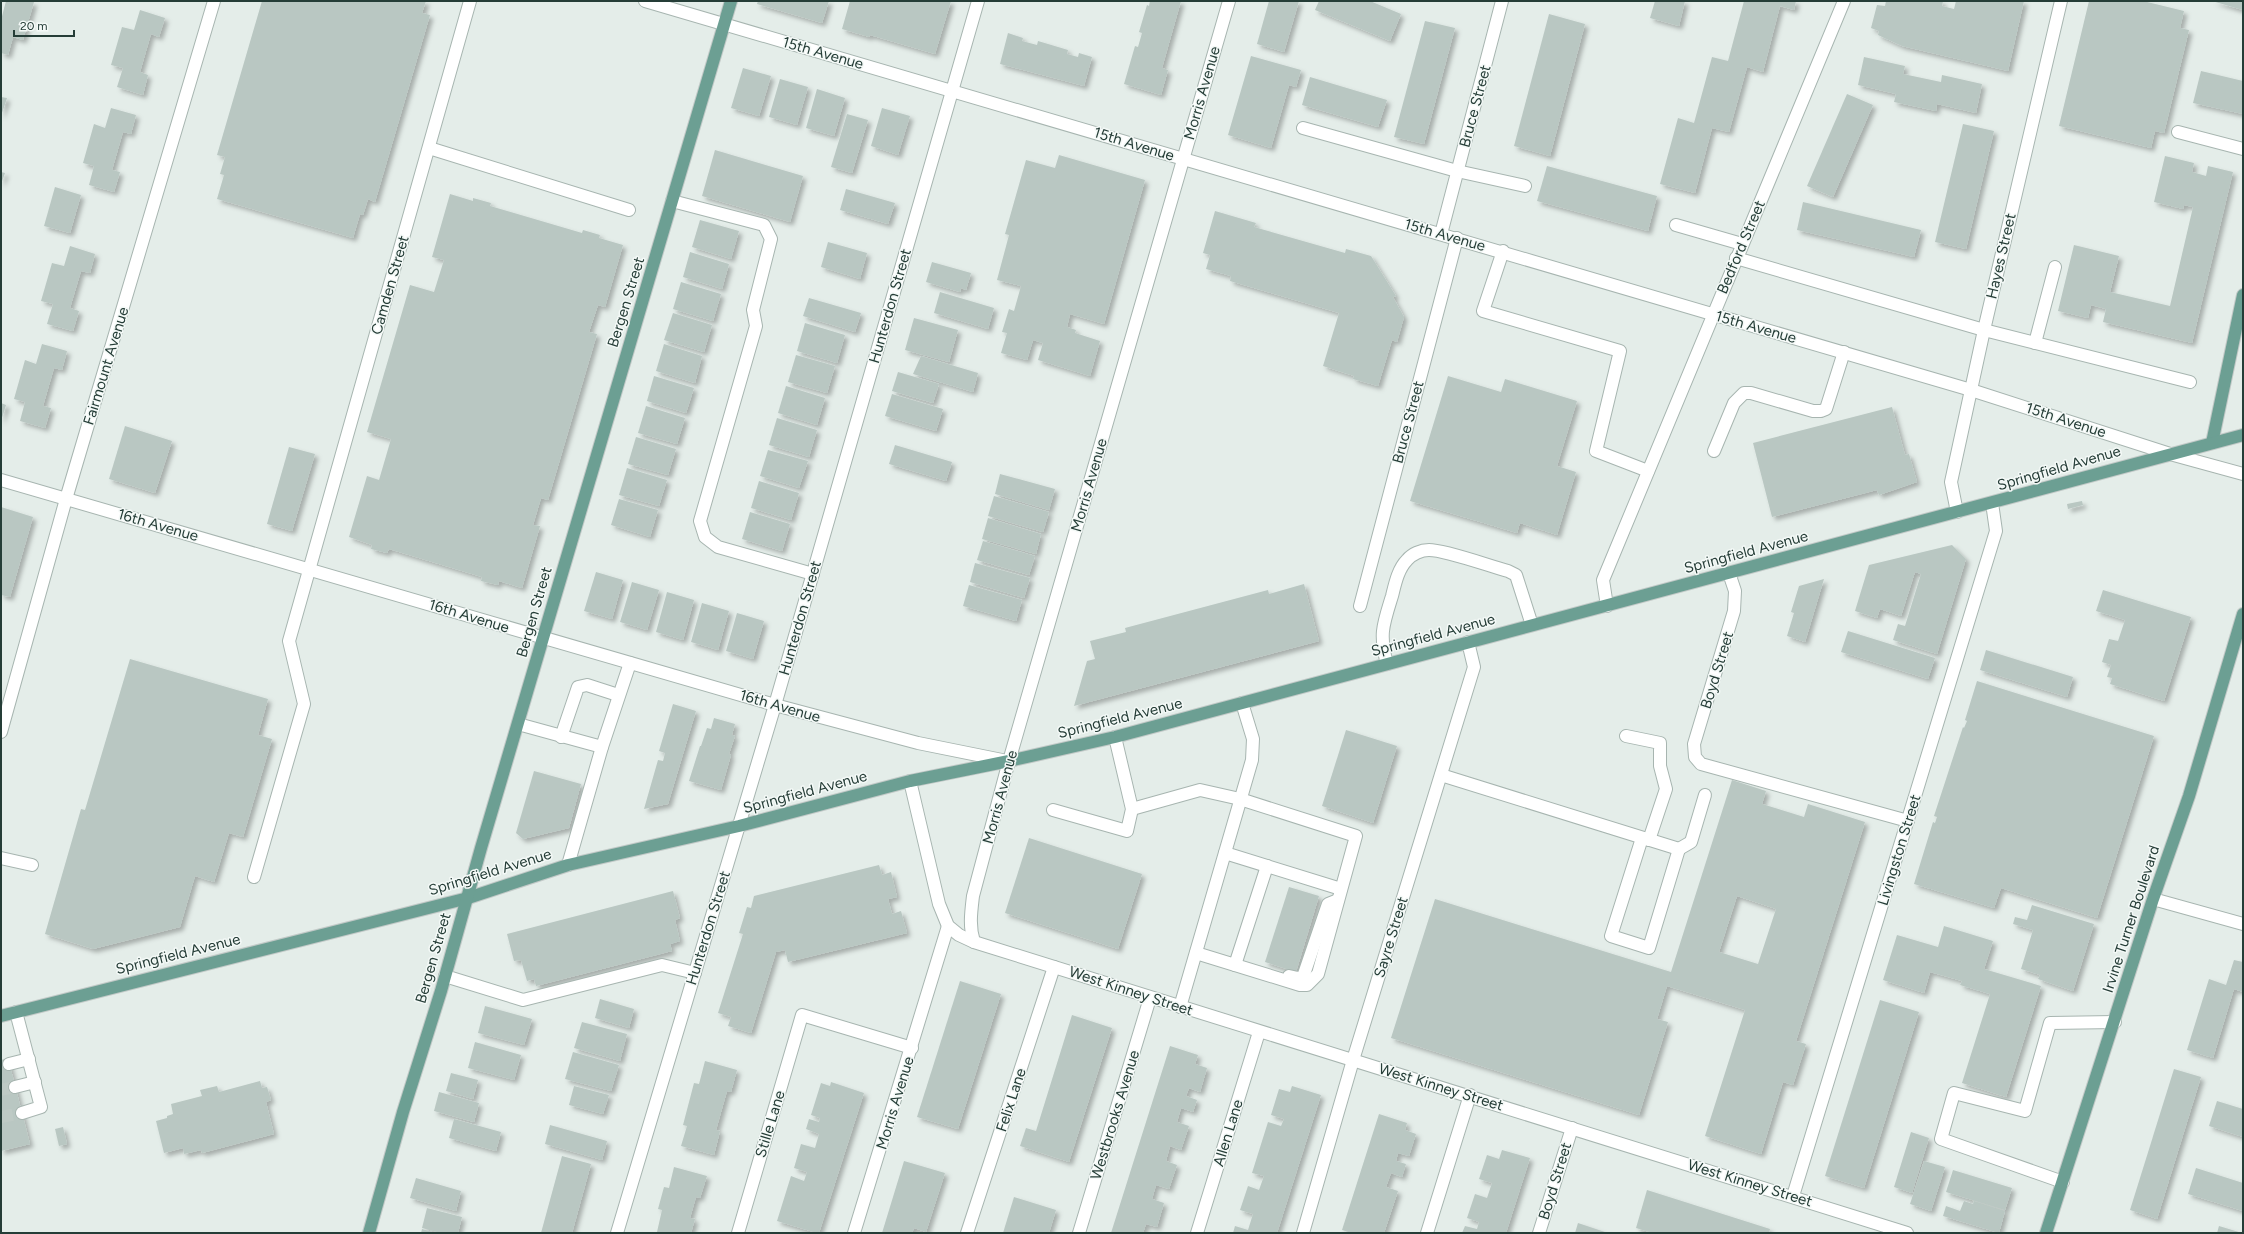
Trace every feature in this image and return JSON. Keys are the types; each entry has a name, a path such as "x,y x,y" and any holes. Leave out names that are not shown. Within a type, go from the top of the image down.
{"main road":[{"name":"Bergen Street","path":"369,1233 403,1112 445,976 731,1"},
{"path":"2212,443 2243,295"},
{"name":"Springfield Avenue","path":"1,1016 468,898 568,865 739,826 910,781 1009,762 1115,737 2243,435"},
{"name":"Irvine Turner Boulevard","path":"2046,1233 2115,1022 2153,899 2189,796 2243,614"}],"street":[{"name":"Fairmount Avenue","path":"1,732 66,499 214,1"},
{"name":"Camden Street","path":"254,877 304,704 289,641 470,1"},
{"name":"15th Avenue","path":"645,1 1503,251 1971,390 2170,454 2243,474"},
{"name":"Hunterdon Street","path":"618,1233 775,705 978,1"},
{"name":"Morris Avenue","path":"974,942 970,929 973,896 1009,762 1229,1"},
{"name":"Bruce Street","path":"1441,234 1502,1"},
{"name":"Bedford Street","path":"1607,606 1603,580 1844,1"},
{"name":"Hayes Street","path":"1957,512 1951,482 1984,330 2061,1"},
{"path":"1303,128 1458,171 1525,186"},
{"path":"2178,132 2243,149"},
{"path":"428,148 629,210"},
{"path":"672,201 764,225 771,239 753,310 756,326 700,521 704,538 718,547 813,574"},
{"path":"1676,225 1742,244"},
{"name":"Bruce Street","path":"1360,606 1457,238"},
{"path":"1503,251 1484,311 1620,351 1596,451 1648,471"},
{"path":"1736,258 1984,330 2190,382"},
{"path":"2035,343 2055,267"},
{"path":"1714,451 1734,403 1744,393 1751,393 1813,411 1821,411 1826,409 1844,352"},
{"name":"16th Avenue","path":"1,480 775,705 918,743 1009,762"},
{"name":"Livingston Street","path":"1793,1196 1996,531 1992,503"},
{"path":"1387,664 1382,646 1382,631 1387,612 1402,565 1413,555 1419,552 1434,550 1516,575 1532,625"},
{"name":"Boyd Street","path":"1729,573 1735,592 1734,611 1694,744 1695,757 1701,764 1908,822"},
{"name":"Sayre Street","path":"1303,1233 1353,1060 1474,667 1468,642"},
{"path":"568,865 602,747 618,695 630,663"},
{"path":"561,737 578,687 587,685 618,695"},
{"path":"1180,1007 1252,760 1253,739 1242,703"},
{"path":"518,724 602,747"},
{"path":"1626,736 1660,743 1660,766 1666,789 1645,839 1610,936 1649,948 1679,849 1691,842 1705,795"},
{"path":"1053,810 1127,831 1132,809 1115,737"},
{"path":"1441,775 1679,849"},
{"path":"910,781 939,904 948,926 974,942"},
{"path":"1132,809 1200,790 1240,799 1356,836 1318,974 1308,985 1300,985 1196,953"},
{"path":"1225,853 1268,866 1340,894"},
{"path":"1,858 32,865"},
{"path":"1234,965 1268,866"},
{"path":"2153,899 2243,924"},
{"name":"Morris Avenue","path":"854,1233 912,1048 948,926"},
{"name":"West Kinney Street","path":"974,942 1259,1032 1793,1196 1907,1233"},
{"path":"445,976 523,1000 662,965 695,973"},
{"name":"Felix Lane","path":"967,1233 1054,967"},
{"name":"Westbrooks Avenue","path":"1079,1233 1150,998"},
{"path":"16,1012 41,1107 22,1113"},
{"name":"Stille Lane","path":"738,1233 802,1015 912,1048"},
{"path":"2062,1182 1941,1139 1954,1093 2025,1111 2050,1023 2115,1022"},
{"name":"Allen Lane","path":"1197,1233 1259,1032"},
{"path":"9,1064 29,1059"},
{"path":"15,1087 35,1082"},
{"path":"1427,1233 1470,1096"},
{"name":"Boyd Street","path":"1539,1233 1572,1128"}],"building":[{"path":"6,1 34,2 23,40 13,37 8,55 1,53 1,20"},
{"path":"262,1 426,1 422,13 430,15 375,202 368,199 363,215 360,214 353,238 217,199 224,175 220,174 225,157 217,155"},
{"path":"758,1 829,1 822,23 757,4"},
{"path":"850,1 951,1 935,54 870,35 869,37 842,29"},
{"path":"1150,1 1181,1 1162,68 1168,70 1161,95 1124,84 1135,46 1138,47 1142,33 1139,32 1147,5 1149,6"},
{"path":"1269,1 1299,1 1284,52 1257,44"},
{"path":"1319,1 1370,1 1401,14 1390,41 1315,10"},
{"path":"1655,1 1685,1 1679,26 1650,18"},
{"path":"1744,1 1796,1 1794,10 1780,6 1763,72 1747,67 1729,132 1712,128 1695,193 1660,184 1678,118 1694,123 1712,57 1728,61"},
{"path":"1886,1 1943,1 1942,6 1954,9 1956,1 2024,1 2008,71 1902,46 1878,35 1879,31 1871,28 1877,5 1885,6"},
{"path":"2089,1 2143,1 2184,11 2180,28 2189,30 2164,133 2155,131 2151,148 2059,126"},
{"path":"2212,1 2243,1 2243,10"},
{"path":"140,10 165,18 159,37 151,34 140,72 148,75 143,95 117,87 123,68 111,65 122,27 134,30"},
{"path":"1549,14 1585,24 1550,156 1514,146"},
{"path":"1425,21 1455,28 1424,144 1394,137"},
{"path":"1008,33 1023,38 1022,41 1037,45 1038,41 1068,50 1067,54 1078,57 1079,53 1092,57 1084,86 1000,64"},
{"path":"1251,56 1301,70 1296,87 1289,85 1271,148 1228,135"},
{"path":"1864,57 1905,66 1903,74 1941,82 1942,75 1982,84 1976,113 1937,104 1936,111 1894,102 1896,94 1858,85"},
{"path":"743,68 771,76 759,116 731,108"},
{"path":"2201,71 2243,81 2243,114 2193,103"},
{"path":"1310,77 1387,100 1378,127 1302,105"},
{"path":"780,79 808,87 797,125 769,117"},
{"path":"817,89 845,98 834,136 806,128"},
{"path":"1847,94 1873,105 1833,197 1807,186"},
{"path":"1,97 7,98 1,116"},
{"path":"111,108 136,115 131,134 123,132 112,170 120,172 114,192 89,185 94,166 83,163 94,124 105,128"},
{"path":"882,108 910,116 898,155 871,146"},
{"path":"847,114 868,120 852,173 831,167"},
{"path":"1963,124 1994,131 1966,249 1935,242"},
{"path":"715,150 803,176 790,222 702,196"},
{"path":"1059,155 1145,180 1104,324 1070,314 1067,327 1076,330 1075,333 1100,341 1090,376 1038,360 1043,343 1033,340 1027,360 1001,353 1007,333 1002,332 1009,309 1014,311 1021,286 997,280 1009,235 1005,234 1026,160 1055,168"},
{"path":"2165,156 2194,163 2192,172 2206,176 2208,166 2233,172 2192,343 2103,322 2106,309 2091,305 2088,318 2058,311 2074,245 2119,256 2110,292 2170,306 2193,207 2184,205 2183,209 2154,202"},
{"path":"1547,166 1657,196 1648,231 1537,201"},
{"path":"1,172 5,173 1,184"},
{"path":"55,187 81,195 70,233 44,226"},
{"path":"846,189 895,203 888,224 840,210"},
{"path":"450,194 473,201 473,198 491,203 490,206 582,233 583,230 600,235 599,238 623,245 605,307 598,305 589,332 597,334 548,500 541,498 533,525 540,526 522,588 499,581 498,585 481,581 482,577 389,549 387,553 371,549 372,545 349,537 367,476 379,480 391,439 367,432 410,285 434,292 444,260 432,257"},
{"path":"1803,202 1921,230 1914,257 1797,230"},
{"path":"1215,211 1256,223 1254,227 1345,253 1346,249 1371,256 1396,296 1393,297 1404,317 1397,342 1392,340 1378,386 1353,379 1354,376 1323,366 1339,313 1230,281 1231,276 1206,269 1210,255 1203,253"},
{"path":"700,220 739,231 731,259 692,247"},
{"path":"828,242 867,253 860,279 821,267"},
{"path":"70,246 95,254 90,273 81,271 70,308 79,311 73,331 47,324 53,304 41,301 52,263 64,266"},
{"path":"690,252 729,264 722,289 683,277"},
{"path":"932,262 971,273 966,290 961,288 960,292 926,282"},
{"path":"681,282 721,294 713,321 673,309"},
{"path":"940,292 994,308 988,329 934,313"},
{"path":"809,298 861,313 855,332 803,316"},
{"path":"673,313 712,325 704,352 664,340"},
{"path":"914,318 958,330 949,362 905,350"},
{"path":"805,323 845,335 837,363 797,351"},
{"path":"42,344 67,351 62,370 54,368 43,406 51,408 45,428 20,421 25,402 14,399 25,360 36,364"},
{"path":"664,344 702,356 695,383 656,371"},
{"path":"796,355 835,366 827,393 788,382"},
{"path":"921,356 978,373 973,392 913,374"},
{"path":"898,372 939,384 933,403 892,391"},
{"path":"654,376 694,388 686,413 647,401"},
{"path":"1448,376 1501,392 1505,379 1577,401 1557,466 1576,472 1557,535 1520,523 1517,533 1410,501"},
{"path":"786,386 825,398 817,425 778,413"},
{"path":"892,394 943,409 936,431 885,416"},
{"path":"1,403 6,405 1,421"},
{"path":"646,406 685,418 677,444 638,433"},
{"path":"1892,407 1905,455 1909,454 1917,482 1879,495 1877,490 1772,517 1753,443"},
{"path":"777,418 817,430 809,457 769,445"},
{"path":"125,426 172,441 155,493 109,479"},
{"path":"636,437 676,449 668,475 628,464"},
{"path":"895,445 952,462 946,481 889,464"},
{"path":"289,447 315,454 292,531 267,524"},
{"path":"768,450 808,461 799,488 760,476"},
{"path":"627,468 667,480 659,506 619,495"},
{"path":"1000,474 1055,489 1049,510 995,494"},
{"path":"759,481 799,493 791,520 751,508"},
{"path":"994,496 1049,512 1043,532 988,516"},
{"path":"619,499 658,510 650,537 611,525"},
{"path":"2082,501 2083,505 2068,509 2067,504"},
{"path":"1,507 33,517 10,597 1,595"},
{"path":"750,512 790,524 782,551 742,539"},
{"path":"988,518 1041,534 1036,554 982,539"},
{"path":"983,541 1035,556 1029,575 977,560"},
{"path":"1952,545 1966,559 1937,654 1893,640 1898,624 1905,626 1921,574 1915,572 1901,616 1880,609 1877,618 1855,611 1869,565"},
{"path":"975,563 1030,578 1024,598 970,582"},
{"path":"596,572 623,580 612,619 584,611"},
{"path":"1824,579 1805,642 1787,636 1794,613 1791,612 1799,586"},
{"path":"632,582 659,590 647,630 620,622"},
{"path":"1304,584 1319,641 1074,706 1087,661 1095,659 1090,641 1126,632 1125,628 1268,590 1269,594"},
{"path":"969,585 1022,600 1016,621 963,606"},
{"path":"2103,590 2191,617 2164,701 2110,684 2112,678 2107,677 2111,665 2102,662 2109,639 2118,641 2125,620 2096,611"},
{"path":"667,592 694,600 683,640 656,632"},
{"path":"702,603 729,611 718,650 691,642"},
{"path":"737,613 764,621 753,659 726,651"},
{"path":"1848,631 1935,658 1928,679 1841,652"},
{"path":"1986,650 2073,677 2067,697 1980,670"},
{"path":"130,659 268,699 258,735 272,739 243,837 229,833 214,882 195,876 180,927 93,949 45,934 81,809 85,810"},
{"path":"1977,681 2154,736 2097,918 2001,888 1994,908 1914,884 1933,822 1935,823 1937,817 1934,816 1963,727 1964,728 1967,721 1965,720"},
{"path":"673,704 696,711 668,804 644,809 658,760 663,761 665,753 659,751"},
{"path":"714,718 735,724 732,735 735,736 729,754 731,755 721,790 689,781 707,728 711,729"},
{"path":"1346,730 1397,746 1373,823 1322,806"},
{"path":"534,771 581,784 569,828 523,839 516,833"},
{"path":"1732,780 1766,791 1762,804 1804,817 1808,804 1865,822 1796,1041 1806,1044 1793,1085 1783,1082 1761,1154 1705,1136 1745,1010 1667,986 1657,1019 1668,1022 1639,1115 1391,1038 1435,899 1671,972","holes":["1737,896 1776,909 1758,964 1719,952"]},
{"path":"1029,838 1142,874 1118,949 1005,913"},
{"path":"879,865 882,875 891,872 897,897 888,899 892,914 901,911 907,933 788,962 785,950 776,952 751,1033 728,1026 731,1017 718,1013 743,934 739,933 747,907 751,908 754,896"},
{"path":"1289,887 1319,896 1296,972 1265,962"},
{"path":"673,891 680,918 675,920 680,941 670,944 672,951 536,986 534,979 527,981 521,960 514,961 507,934"},
{"path":"2032,905 2094,924 2073,991 2038,979 2040,975 2021,969 2033,930 2013,924 2015,917 2027,920"},
{"path":"1944,926 1993,941 1984,969 2041,986 2006,1097 1962,1083 1990,994 1960,985 1962,981 1930,972 1924,993 1883,980 1897,935 1938,947"},
{"path":"2234,960 2243,962 2243,992 2234,989 2213,1058 2187,1050 2209,979 2226,985"},
{"path":"960,981 1001,994 958,1129 917,1117"},
{"path":"600,999 634,1009 629,1028 595,1018"},
{"path":"1880,1000 1919,1012 1864,1188 1825,1176"},
{"path":"485,1006 532,1019 524,1045 478,1033"},
{"path":"1072,1015 1112,1028 1069,1162 1020,1146 1026,1128 1036,1131"},
{"path":"582,1022 627,1034 620,1061 574,1048"},
{"path":"475,1042 521,1055 514,1080 468,1068"},
{"path":"1170,1046 1198,1055 1195,1064 1207,1068 1200,1092 1189,1088 1186,1096 1197,1100 1193,1112 1181,1108 1177,1122 1189,1126 1181,1150 1170,1146 1166,1161 1177,1165 1169,1189 1156,1185 1152,1199 1164,1203 1157,1227 1146,1224 1143,1233 1111,1233"},
{"path":"573,1052 619,1065 611,1091 565,1079"},
{"path":"8,1058 30,1144 1,1151 1,1060"},
{"path":"705,1061 737,1070 731,1092 727,1091 716,1130 720,1131 714,1155 681,1146 687,1126 683,1125 694,1083 699,1084"},
{"path":"2174,1069 2201,1077 2157,1219 2130,1210"},
{"path":"451,1073 478,1080 473,1099 446,1091"},
{"path":"260,1081 262,1088 267,1087 271,1100 266,1102 274,1134 202,1153 201,1150 184,1154 183,1148 164,1153 156,1121 167,1118 167,1116 173,1114 171,1104 202,1096 200,1090 217,1086 219,1092"},
{"path":"831,1082 864,1093 819,1233 817,1233 777,1221 791,1176 804,1181 807,1172 794,1168 801,1144 815,1148 819,1134 806,1129 809,1119 819,1122 820,1118 811,1115 821,1083 830,1086"},
{"path":"574,1086 609,1095 603,1114 569,1105"},
{"path":"1292,1086 1321,1095 1277,1233 1233,1233 1235,1226 1248,1230 1253,1214 1240,1210 1248,1186 1259,1190 1264,1176 1252,1173 1268,1122 1281,1126 1284,1119 1271,1115 1279,1089 1290,1092"},
{"path":"439,1092 479,1103 474,1122 434,1111"},
{"path":"2217,1101 2243,1109 2243,1137 2209,1126"},
{"path":"1379,1114 1407,1123 1405,1130 1416,1134 1409,1156 1398,1153 1396,1161 1406,1164 1402,1177 1391,1173 1386,1187 1398,1191 1384,1233 1352,1233 1342,1230"},
{"path":"454,1119 501,1132 496,1151 449,1138"},
{"path":"550,1125 607,1141 602,1160 545,1144"},
{"path":"63,1127 67,1144 59,1146 55,1129"},
{"path":"1911,1132 1929,1138 1912,1193 1894,1187"},
{"path":"1502,1150 1530,1158 1506,1233 1462,1233 1465,1226 1477,1229 1479,1222 1467,1218 1475,1194 1487,1198 1492,1183 1479,1179 1487,1155 1499,1159"},
{"path":"562,1156 591,1164 572,1233 541,1233"},
{"path":"904,1161 945,1173 926,1232 914,1228 912,1233 882,1233"},
{"path":"1924,1161 1945,1167 1931,1211 1910,1204"},
{"path":"674,1167 707,1176 700,1198 696,1197 690,1218 695,1219 691,1233 657,1232 662,1210 658,1209 664,1187 669,1188"},
{"path":"2196,1168 2243,1183 2243,1211 2188,1194"},
{"path":"1953,1170 2012,1188 2005,1210 1946,1192"},
{"path":"416,1178 461,1191 456,1211 410,1198"},
{"path":"1647,1190 1770,1229 1769,1233 1653,1233 1636,1228"},
{"path":"1014,1197 1056,1210 1049,1233 1003,1233"},
{"path":"1964,1201 1973,1204 1974,1201 2005,1211 1999,1233 1943,1216 1946,1206 1960,1211"},
{"path":"427,1208 462,1217 458,1233 441,1233 422,1228"},
{"path":"1578,1223 1608,1233 1575,1233"},
{"path":"2219,1226 2242,1233 2217,1233"},
{"path":"422,1229 436,1233 421,1233"}],"tunnel":[{"path":"1,1090 15,1087"},
{"path":"1,1117 22,1113"}]}
